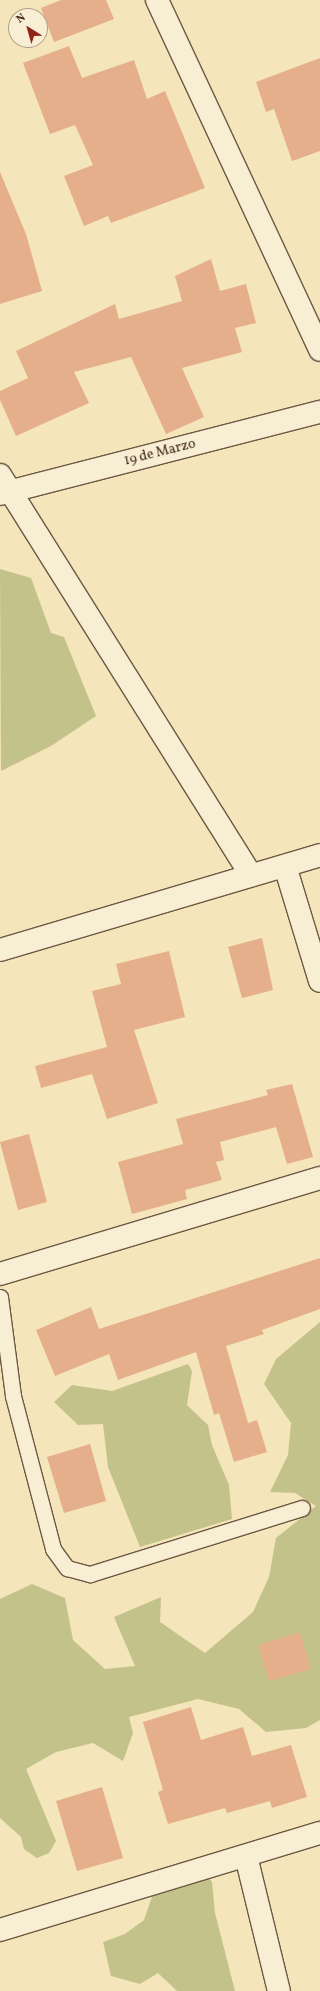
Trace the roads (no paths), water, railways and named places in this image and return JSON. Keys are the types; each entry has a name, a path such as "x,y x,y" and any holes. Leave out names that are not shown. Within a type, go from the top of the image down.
{"street":[{"path":"157,0 320,350"},
{"name":"19 de Marzo","path":"2,487 320,412"},
{"path":"2,487 251,875"},
{"path":"0,950 320,855"},
{"path":"284,866 320,981"},
{"path":"0,1274 320,1178"},
{"path":"0,1930 320,1833"},
{"path":"246,1856 279,1991"}],"lane":[{"path":"0,1297 13,1396 53,1549 67,1568 90,1574 302,1508"}]}
